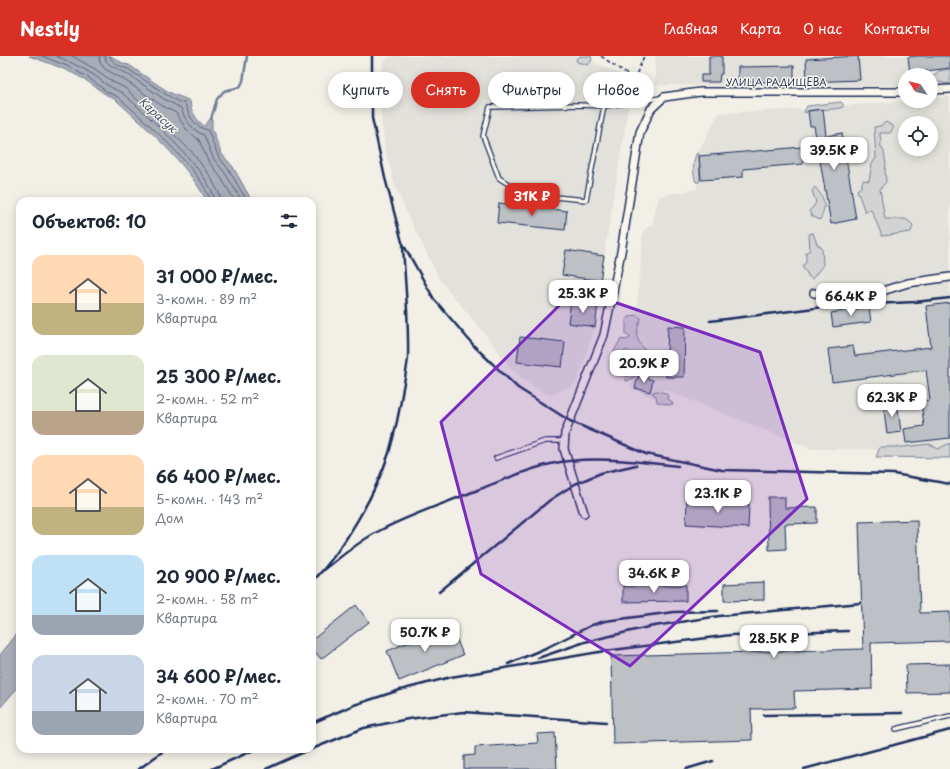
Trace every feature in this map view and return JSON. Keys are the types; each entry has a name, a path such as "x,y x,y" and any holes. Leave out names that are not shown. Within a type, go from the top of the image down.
{"street":[{"path":"938,90 950,89"},
{"name":"УЛИЦА РАДИЩЕВА","path":"664,97 700,92 898,92"},
{"path":"584,513 564,449 565,433 604,335 620,252 640,132 651,109 664,97"},
{"path":"814,293 844,295 876,293 908,283 950,277"}],"lane":[{"path":"654,98 664,97"},
{"path":"578,105 604,106 586,200 524,194 499,178 483,136 490,107 578,105"},
{"path":"496,458 545,441 564,441"},
{"path":"896,729 950,716"}],"path":[{"path":"601,56 623,72"},
{"path":"637,72 644,56"},
{"path":"654,93 664,97"}],"highlighted area":[{"path":"576,289 760,352 807,499 630,666 481,574 441,422"}],"shaded area":[{"path":"390,56 579,56 616,72 583,72 583,108 628,108 600,281 595,327 576,384 552,395 546,394 528,383 512,370 485,334 440,280 395,186 385,149 381,108 403,108 403,72 383,72 383,62"},
{"path":"580,56 591,56 592,60 588,65 577,62 576,59"},
{"path":"655,56 913,56 907,57 909,68 898,68 898,86 655,85"},
{"path":"950,69 950,84 938,82 939,71"},
{"path":"950,97 950,450 812,449 663,389 658,399 631,389 643,231 652,224 659,196 697,189 698,152 719,113 804,109 898,102 898,108 938,108 938,98"},
{"path":"841,102 843,107 812,110 807,111 806,113 804,112 807,106"},
{"path":"886,122 894,127 890,133 880,133 881,147 884,152 886,165 886,182 880,189 885,219 906,219 913,225 911,232 882,236 871,209 865,212 857,190 861,187 863,180 869,181 872,164 876,158 874,127 880,126"},
{"path":"697,153 699,154 699,182 696,182 694,176 694,160"},
{"path":"815,187 824,202 824,210 820,220 812,216 809,211 816,202 812,191"},
{"path":"813,233 817,244 822,248 823,265 812,279 802,267 806,262 806,252 810,250 809,234"},
{"path":"635,315 641,318 637,330 637,337 645,352 636,361 634,377 628,381 625,380 627,374 624,368 629,352 626,350 623,353 614,351 621,339 626,340 631,337 626,334 626,320"},
{"path":"658,391 668,395 667,399 673,404 670,405 657,402 656,396 652,393"},
{"path":"950,443 950,458 876,457 880,447 903,447 930,444 938,449"}],"water":[{"name":"Карасук","path":"29,56 111,56 124,64 129,65 169,92 190,101 191,109 194,115 204,126 212,117 212,129 221,153 233,167 250,197 205,197 177,159 116,100 73,73"},
{"path":"16,635 16,690 0,708 0,655"}],"building":[{"path":"709,56 722,56 722,74 720,74 719,82 701,82 701,75 709,75"},
{"path":"858,56 860,80 807,82 806,59"},
{"path":"950,56 950,68 938,70 938,68 909,68 908,57"},
{"path":"794,66 794,82 738,82 738,67"},
{"path":"823,109 826,136 842,133 856,219 831,224 814,126 810,126 808,111"},
{"path":"802,147 803,164 743,169 743,177 701,180 699,156"},
{"path":"499,203 567,211 565,230 497,223"},
{"path":"566,250 604,256 600,281 562,275"},
{"path":"571,300 598,304 595,327 568,323"},
{"path":"950,303 950,438 906,443 904,429 924,426 921,401 930,400 926,370 832,382 828,349 853,346 855,356 931,347 926,306"},
{"path":"869,307 871,322 833,327 831,313"},
{"path":"668,326 685,327 684,377 666,377"},
{"path":"520,337 565,342 562,367 517,362"},
{"path":"638,376 653,380 650,392 635,388"},
{"path":"897,401 901,432 887,434 883,403"},
{"path":"768,497 785,497 785,508 817,507 817,523 785,524 786,549 769,550"},
{"path":"687,500 749,504 748,528 686,524"},
{"path":"917,520 920,613 950,612 950,641 871,643 872,689 794,691 795,708 751,709 752,740 613,744 611,656 863,649 859,522"},
{"path":"764,582 764,600 724,601 724,584"},
{"path":"686,585 686,601 623,602 623,586"},
{"path":"356,605 369,622 321,659 316,653 316,637"},
{"path":"451,625 463,655 399,681 387,651"},
{"path":"950,664 950,692 907,693 906,665"},
{"path":"555,733 557,769 464,769 464,756 475,755 475,747 538,743 537,734"}],"waterway":[{"path":"211,119 217,99 224,91 240,87 243,81 247,56"}],"railway":[{"path":"372,56 372,118 385,178 402,242 434,299 475,347 518,388 570,421 646,454 722,470 894,474 950,484"},
{"path":"316,578 335,555 357,522 375,487 389,453 399,412 408,358 403,246"},
{"path":"710,321 831,306 915,302 950,298"},
{"path":"324,570 364,539 391,525 535,468 557,463 583,460 624,460 678,466"},
{"path":"439,592 550,500 575,484 601,473 636,465"},
{"path":"538,658 585,642 648,627 719,616 861,603"},
{"path":"508,664 548,647 592,625 605,621 674,612 718,611"},
{"path":"316,721 354,705 400,690 451,677 605,651 731,635 848,631"},
{"path":"316,747 364,728 408,719 463,712 606,722"},
{"path":"764,715 902,713"},
{"path":"804,769 950,730"},
{"path":"139,769 161,753"},
{"path":"212,769 247,753"},
{"path":"266,769 302,753"},
{"path":"686,769 713,761"}]}
